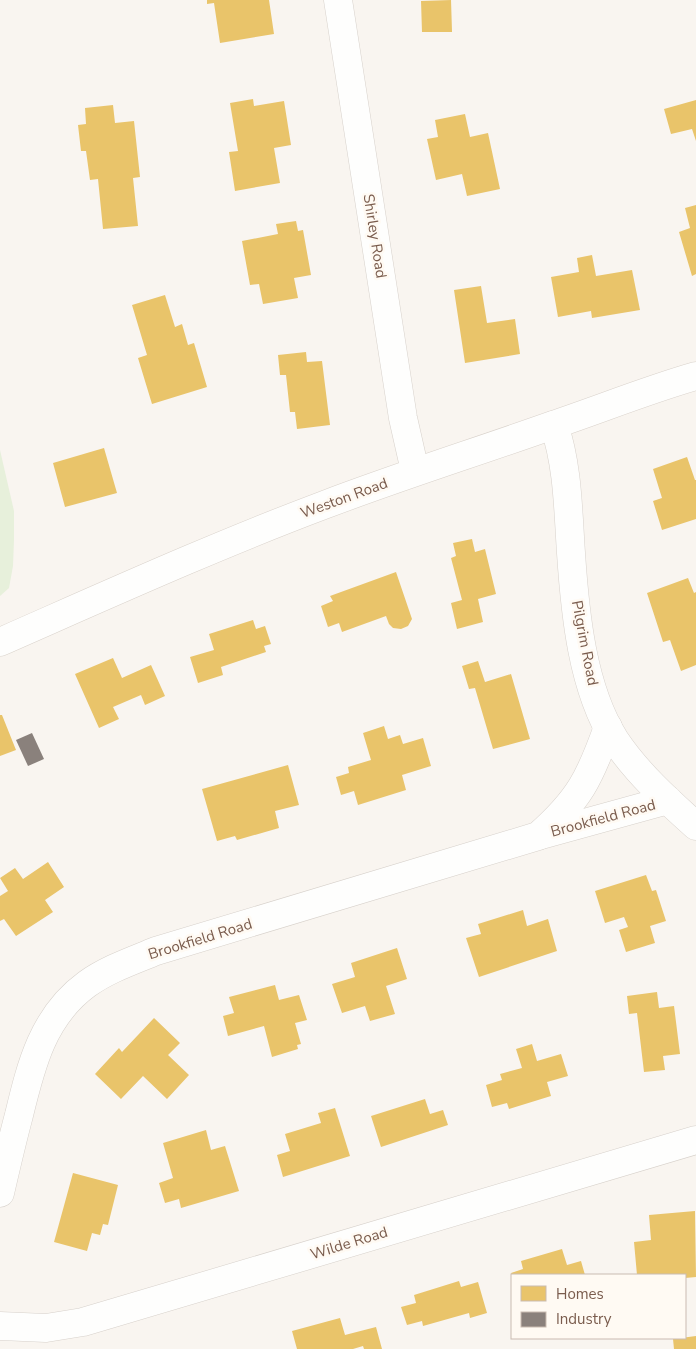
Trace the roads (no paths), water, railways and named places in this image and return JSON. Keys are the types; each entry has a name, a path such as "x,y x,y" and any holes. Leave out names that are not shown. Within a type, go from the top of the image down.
{"street":[{"name":"Shirley Road","path":"338,0 403,418 416,471"},
{"name":"Weston Road","path":"0,642 222,546 325,505 416,471 554,425 637,394 696,376"},
{"name":"Pilgrim Road","path":"554,425 560,444 566,480 573,577 582,642 596,697 608,727 636,767 696,826"},
{"name":"Brookfield Road","path":"538,836 556,820 579,794 596,761 608,727"},
{"name":"Brookfield Road","path":"0,1193 36,1051 56,1014 66,1003 88,984 118,966 156,951 538,836 668,800"},
{"name":"Wilde Road","path":"0,1326 46,1328 83,1322 696,1140"}]}
